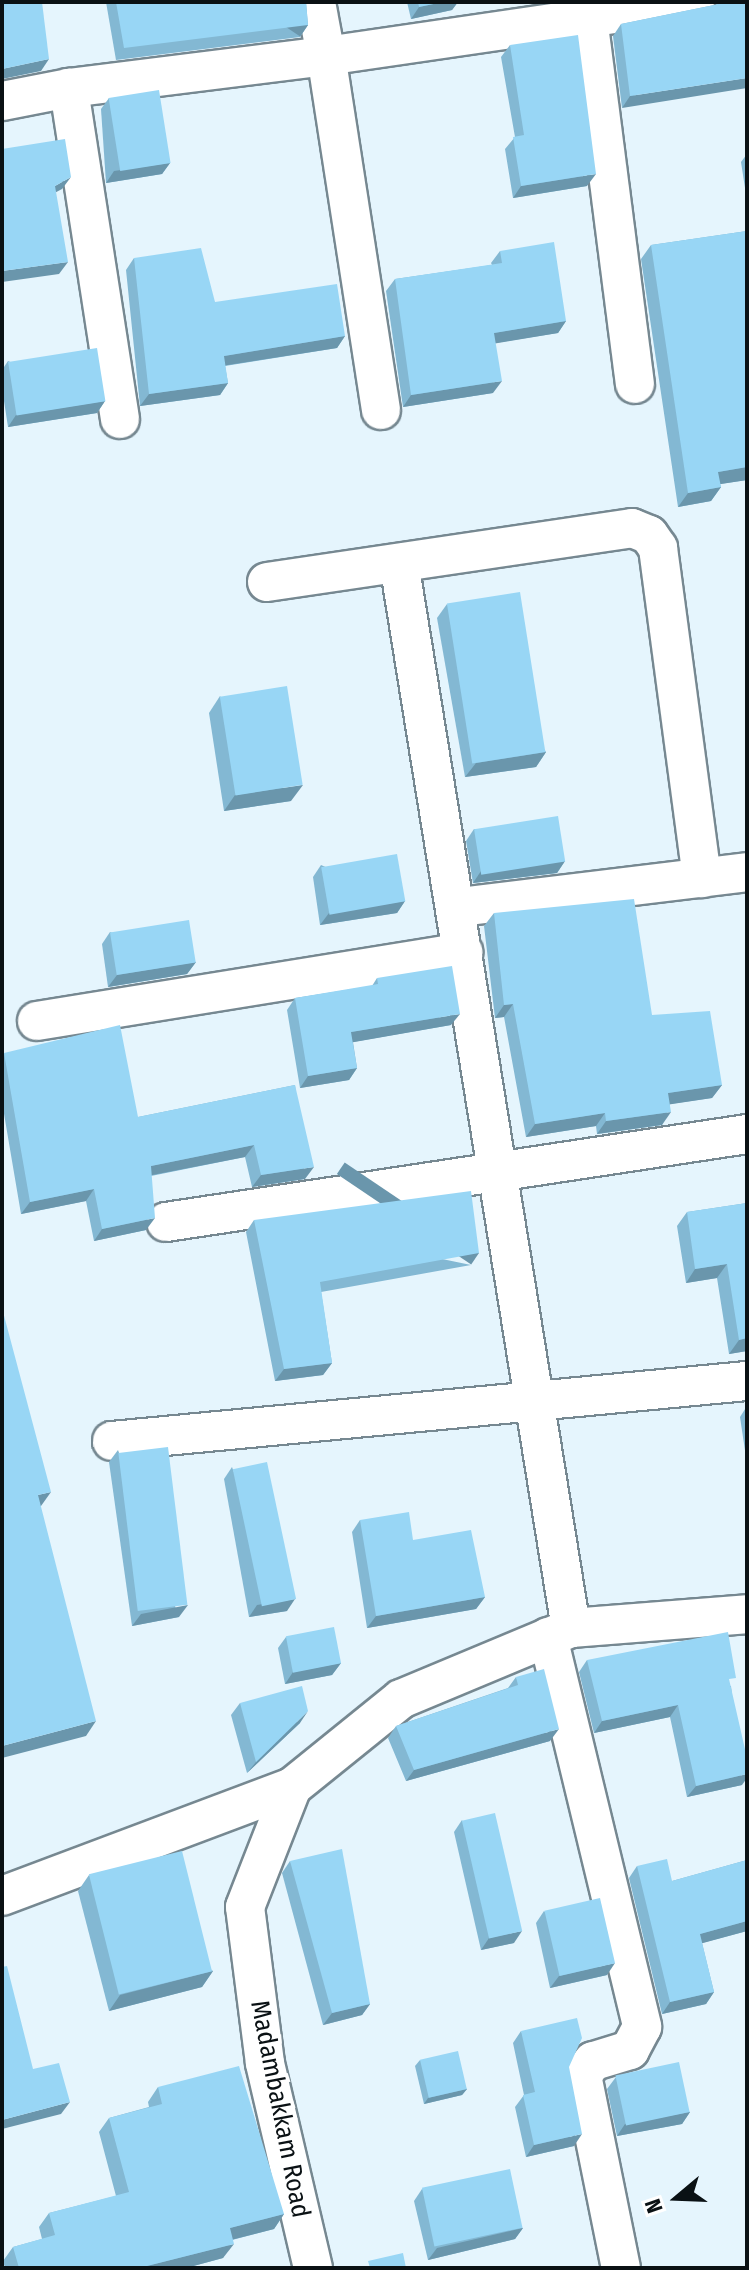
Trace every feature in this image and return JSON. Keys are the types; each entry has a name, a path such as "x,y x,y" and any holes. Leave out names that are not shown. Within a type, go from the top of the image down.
{"street":[{"path":"316,2 381,410"},
{"path":"2,101 69,88 326,56 588,10 695,2"},
{"path":"588,10 635,384"},
{"path":"69,88 120,419"},
{"path":"267,582 632,528 649,535 658,548 702,878"},
{"path":"399,563 459,907 463,952 538,1401 559,1633 642,2027 630,2050 593,2061 582,2075 621,2268"},
{"path":"459,907 747,872"},
{"path":"37,1021 463,952"},
{"path":"166,1222 501,1174 747,1134"},
{"path":"112,1441 747,1381"},
{"name":"Madambakkam Road","path":"313,2268 265,2063 245,1907 292,1787 401,1699 559,1633 747,1614"},
{"path":"4,1888 292,1787"}],"building":[{"path":"2,2 42,2 49,59 2,69"},
{"path":"116,2 306,2 308,25 124,48"},
{"path":"418,2 443,2 419,7"},
{"path":"729,2 747,2 747,78 630,96 621,24"},
{"path":"578,35 596,174 521,186 513,137 524,135 510,45"},
{"path":"159,90 171,163 120,171 109,98"},
{"path":"65,139 71,177 55,186 68,262 2,271 2,149"},
{"path":"747,231 747,467 718,472 721,487 688,493 651,245"},
{"path":"554,242 566,321 494,333 502,381 411,395 395,279 502,263 500,251"},
{"path":"201,248 215,302 337,284 345,336 224,356 228,383 149,394 134,258"},
{"path":"97,348 105,401 17,415 8,362"},
{"path":"520,592 545,752 472,764 447,604"},
{"path":"287,686 303,785 235,795 220,697"},
{"path":"558,816 565,861 481,875 474,829"},
{"path":"397,854 405,901 330,915 321,867"},
{"path":"634,899 652,1015 710,1011 722,1085 668,1093 671,1112 606,1121 605,1113 535,1124 513,1004 504,1005 494,913"},
{"path":"189,920 196,962 117,975 110,933"},
{"path":"452,966 460,1014 351,1032 357,1068 308,1076 295,998 378,984 377,978"},
{"path":"120,1025 138,1117 295,1085 314,1167 261,1175 254,1145 151,1166 155,1218 102,1229 94,1189 30,1202 4,1053"},
{"path":"471,1191 479,1253 320,1282 332,1363 284,1369 254,1220"},
{"path":"747,1203 747,1338 739,1340 727,1264 695,1269 687,1212"},
{"path":"2,1308 51,1492 38,1495 96,1721 2,1746"},
{"path":"168,1447 187,1605 138,1611 118,1453"},
{"path":"267,1462 296,1599 262,1606 233,1469"},
{"path":"409,1512 413,1540 471,1530 485,1597 376,1616 360,1520"},
{"path":"334,1627 341,1663 293,1673 286,1636"},
{"path":"728,1632 736,1678 729,1679 747,1758 747,1774 696,1786 678,1705 602,1721 587,1660"},
{"path":"544,1669 559,1729 414,1770 396,1726 518,1685 516,1677"},
{"path":"302,1686 308,1711 256,1762 240,1703"},
{"path":"495,1813 522,1931 489,1939 462,1821"},
{"path":"342,1849 370,2004 332,2013 290,1861"},
{"path":"182,1851 212,1971 119,1995 89,1874"},
{"path":"667,1859 672,1881 747,1860 747,1921 700,1934 714,1992 670,2002 637,1866"},
{"path":"600,1898 615,1963 560,1976 544,1911"},
{"path":"7,1966 33,2069 59,2063 70,2102 2,2120 2,1967"},
{"path":"577,2018 582,2038 569,2067 582,2134 534,2145 523,2095 535,2092 521,2031"},
{"path":"458,2051 467,2089 429,2098 420,2060"},
{"path":"679,2062 690,2112 626,2125 615,2076"},
{"path":"239,2066 284,2214 230,2228 234,2244 139,2268 19,2268 13,2247 55,2235 49,2213 129,2192 109,2118 162,2104 158,2087"},
{"path":"510,2169 522,2228 434,2246 422,2188"},
{"path":"403,2253 406,2268 370,2268 368,2261"}]}
